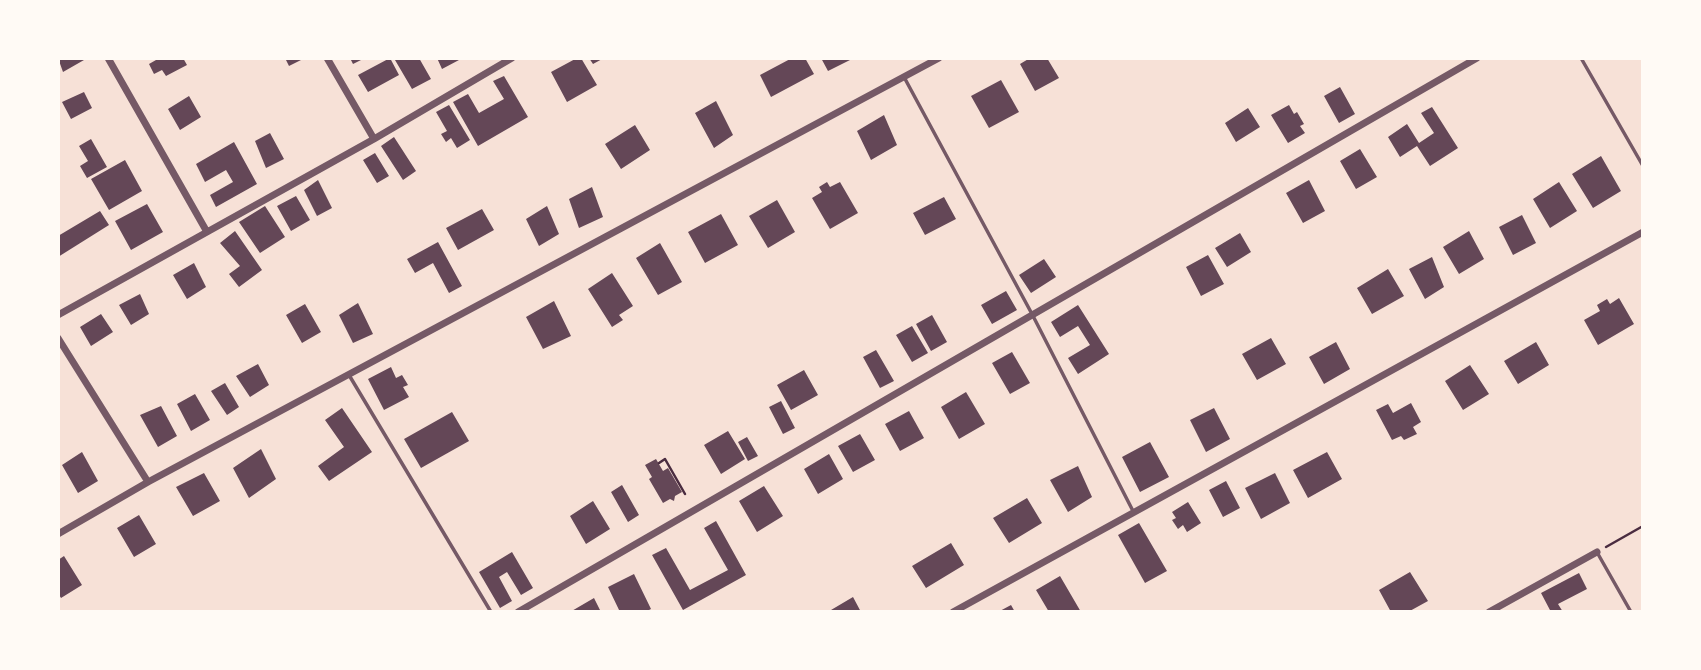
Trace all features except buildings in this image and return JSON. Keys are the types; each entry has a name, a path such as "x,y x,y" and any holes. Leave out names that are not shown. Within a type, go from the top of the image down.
{"street":[{"path":"108,58 206,232"},
{"path":"327,58 374,139"},
{"path":"58,315 374,139 512,58"},
{"path":"58,534 148,482 939,58"},
{"path":"518,612 1477,58"},
{"path":"953,612 1643,232"},
{"path":"58,338 148,482"},
{"path":"1489,612 1597,552"}],"lane":[{"path":"1581,58 1643,166"},
{"path":"904,77 1032,314 1134,512"},
{"path":"349,375 491,612"},
{"path":"1597,552 1631,612"}],"path":[{"path":"659,463 665,459 685,494"},
{"path":"1597,552 1643,526"}]}
